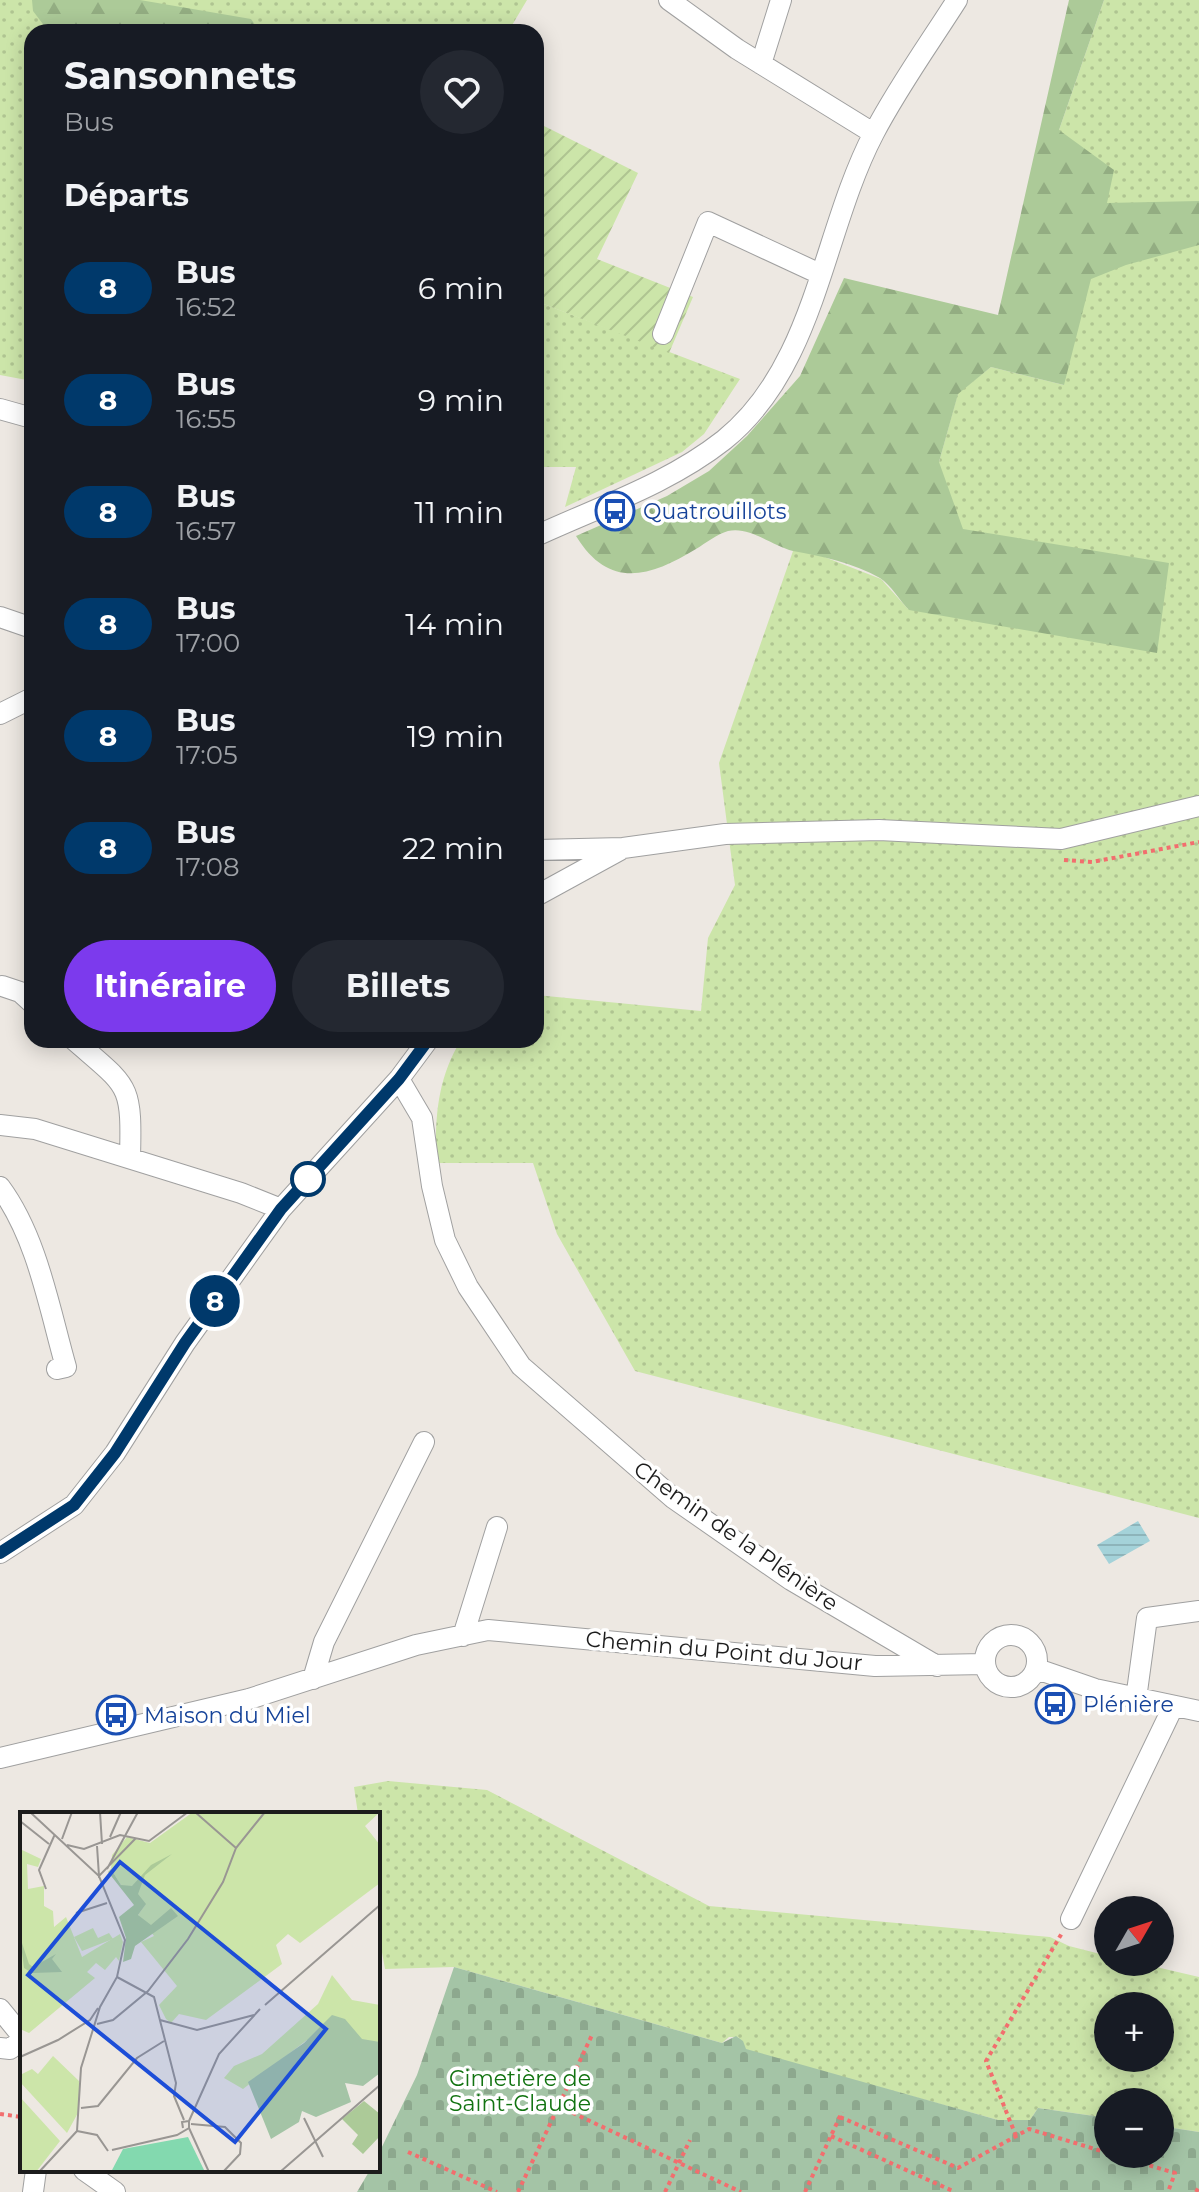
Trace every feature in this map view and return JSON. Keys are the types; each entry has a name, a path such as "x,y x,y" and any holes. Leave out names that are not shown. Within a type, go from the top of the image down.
{"street":[{"path":"669,0 761,64 873,133"},
{"path":"761,64 781,0"},
{"path":"544,533 670,478 726,438 766,393 800,331 844,204 873,133 957,0"},
{"path":"663,334 708,222 820,274"},
{"path":"0,409 24,416"},
{"path":"0,617 24,625"},
{"path":"0,714 24,702"},
{"path":"544,850 623,848 725,834 879,830 1061,839 1199,806"},
{"path":"544,892 623,848"},
{"path":"2,986 24,996"},
{"path":"83,1048 124,1083 131,1112 130,1158"},
{"path":"0,1553 74,1505 82,1496 115,1453 185,1343 281,1209 399,1079 422,1048"},
{"name":"Chemin de la Plénière","path":"399,1079 422,1118 432,1186 445,1240 468,1287 521,1366 545,1391 673,1498 791,1580 938,1667"},
{"path":"0,1125 35,1129 281,1209"},
{"path":"0,1187 17,1210 45,1292 66,1367 57,1369"},
{"path":"313,1679 324,1642 424,1442"},
{"path":"463,1636 497,1527"},
{"path":"1136,1699 1147,1618 1199,1611"},
{"name":"Chemin du Point du Jour","path":"0,1758 249,1699 416,1645 488,1630 875,1666 985,1664"},
{"path":"875,1666 882,1633"},
{"path":"1010,1634 1026,1639 1032,1645 1037,1652 1037,1669 1026,1683 1009,1687 993,1680 985,1664 994,1641 1010,1634"},
{"path":"1037,1669 1136,1699 1199,1711"},
{"path":"1071,1919 1173,1707"},
{"path":"0,2009 20,2035"},
{"path":"0,2048 10,2049 20,2040"},
{"path":"33,2192 36,2172"},
{"path":"87,2172 115,2192"}],"path":[{"path":"1063,860 1092,862 1199,842"},
{"path":"1016,2136 986,2061 1071,1919"},
{"path":"518,2192 592,2035"},
{"path":"558,2106 741,2192"},
{"path":"0,2114 20,2117"},
{"path":"805,2192 841,2114 958,2168 1029,2129 1094,2149"},
{"path":"831,2136 955,2192"},
{"path":"665,2192 690,2140"},
{"path":"408,2152 497,2192"},
{"path":"1158,2168 1175,2173 1168,2192"}],"green space":[{"path":"0,0 527,0 513,24 24,24 24,380 0,375"},
{"path":"32,0 140,0 251,19 254,24 43,24 33,11"},
{"path":"1069,0 1104,0 1059,130 1114,170 1107,203 1199,201 1199,245 1126,265 1091,279 1064,385 991,367 958,394 939,462 963,529 1169,563 1157,653 909,610 888,585 870,573 837,561 793,551 744,531 724,532 679,559 647,571 616,571 602,565 576,536 667,496 709,471 747,436 800,376 844,278 998,315"},
{"path":"1104,0 1199,0 1199,1518 635,1371 557,1234 533,1163 436,1163 439,1099 457,1048 544,1048 544,996 701,1011 708,938 735,885 719,763 793,551 809,551 881,579 908,609 939,462 958,393 991,367 1064,385 1059,130"},
{"path":"544,126 638,173 597,259 693,297 669,353 544,304"},
{"path":"544,304 740,379 704,434 682,452 565,507 576,467 544,467"},
{"path":"388,1781 487,1790 709,1906 1050,1937 1094,1952 1094,1976 1174,1976 1174,1971 1199,1977 1199,2132 1174,2128 1174,2088 1094,2088 1094,2116 1038,2108 1030,2120 998,2120 745,2050 738,2037 729,2037 722,2043 454,1967 385,1969 380,1941 380,1812 358,1812 354,1787"},
{"name":"Cimetière de Saint-Claude","path":"454,1967 722,2043 736,2036 743,2041 746,2049 998,2120 1030,2120 1038,2108 1094,2116 1094,2168 1174,2168 1174,2128 1199,2132 1199,2192 357,2192 369,2172 380,2172 380,2151 417,2075"}],"water":[{"path":"1138,1521 1150,1541 1109,1564 1097,1545"}],"bus line":[{"name":"8","path":"0,1553 74,1505 115,1453 185,1343 281,1209 399,1079 422,1048"}],"place":[{"name":"Quatrouillots","path":"615,511"},
{"name":"Plénière","path":"1055,1704"},
{"name":"Maison du Miel","path":"116,1715"}]}
